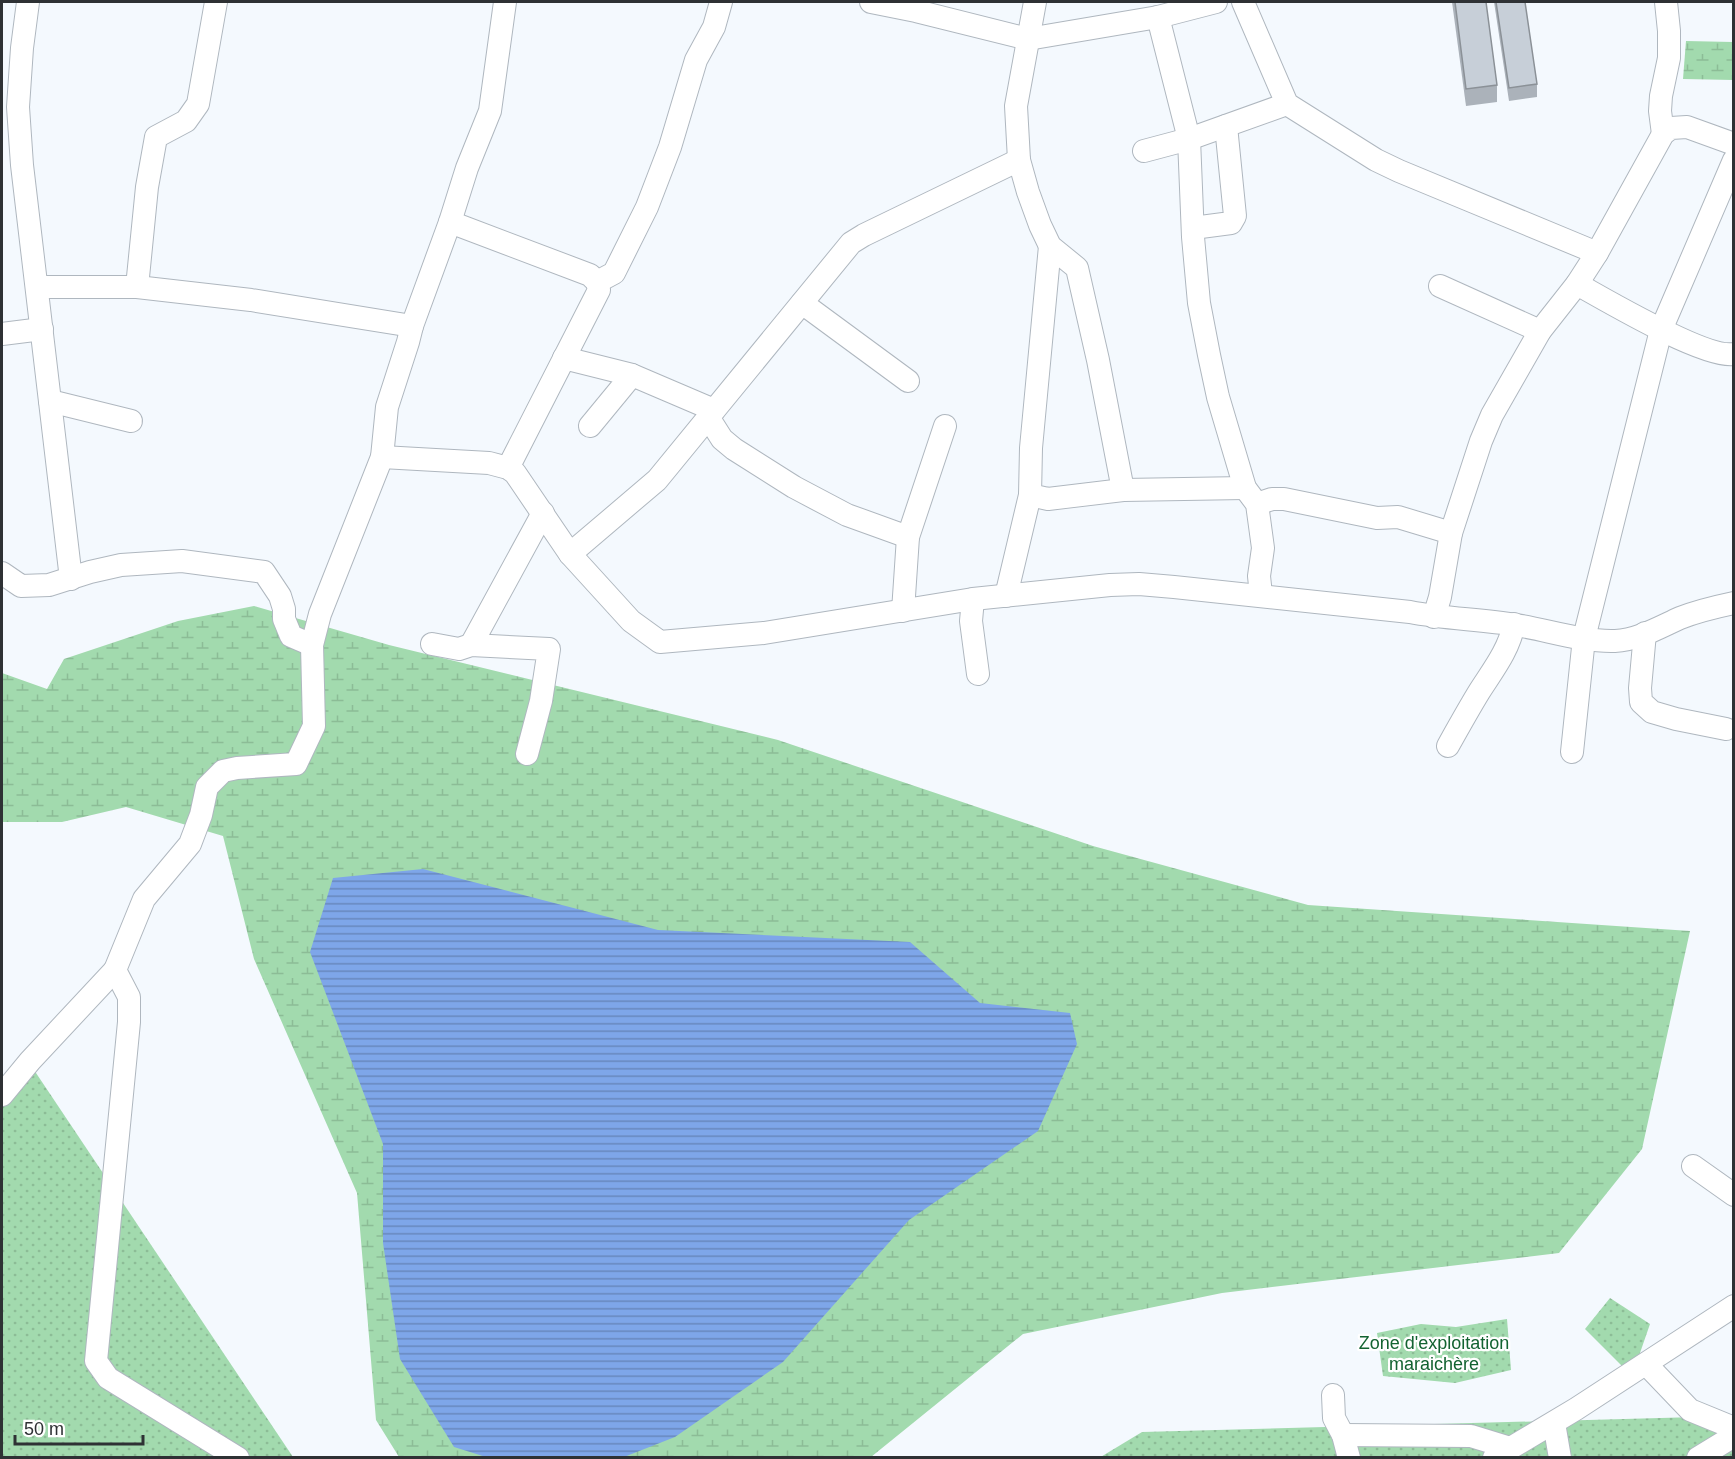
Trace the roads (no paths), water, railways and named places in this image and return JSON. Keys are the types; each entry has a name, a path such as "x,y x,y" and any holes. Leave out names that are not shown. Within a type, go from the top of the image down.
{"street":[{"path":"28,2 18,107 22,165 71,579"},
{"path":"136,287 147,187 156,137 186,121 198,104 216,2"},
{"path":"2,1095 30,1061 115,970 144,899 190,844 201,815 207,787 223,771 296,764 314,726 312,645 320,614 382,457 387,408 412,326 467,168 490,111 505,2"},
{"path":"597,282 614,273 647,207 670,147 696,60 714,27 722,2"},
{"path":"871,2 917,6 1028,39 1133,12 1158,17 1204,4"},
{"path":"1035,2 1016,106 1019,160 1028,192 1050,246 1077,268 1123,490"},
{"path":"1243,2 1287,104 1376,160 1597,253"},
{"path":"1663,134 1661,96 1669,58 1666,2"},
{"path":"1158,17 1189,139 1192,228 1199,303 1209,355 1218,397 1251,496 1263,548 1259,576 1261,595"},
{"path":"1144,151 1189,139 1287,104"},
{"path":"1192,228 1231,223 1234,220 1226,126"},
{"path":"1434,616 1440,597 1451,533 1481,441 1492,415 1540,332 1577,284 1597,253 1663,134 1671,128 1687,127 1734,144"},
{"path":"570,555 657,480 851,243 1019,160"},
{"path":"1572,752 1584,638 1661,330 1734,160"},
{"path":"450,222 590,274 597,282 599,290 508,468"},
{"path":"1006,596 1029,495 1031,448 1050,246"},
{"path":"1577,284 1661,330 1704,348 1726,355 1734,354"},
{"path":"1440,286 1540,332"},
{"path":"37,287 136,287 251,300 412,326"},
{"path":"802,303 908,381"},
{"path":"2,334 42,329"},
{"path":"564,358 632,375 711,414 722,439 794,487 847,515 908,537"},
{"path":"590,426 632,375"},
{"path":"50,400 131,421"},
{"path":"903,611 908,537 945,426"},
{"path":"382,457 489,463 508,468 515,473 570,555 631,621 660,642 764,633 973,599 1074,588 1139,584 1261,595 1514,624 1584,638 1616,641 1646,633 1714,607 1734,603"},
{"path":"1029,495 1048,499 1123,490 1251,496 1284,499 1377,518 1398,517 1451,533"},
{"path":"471,645 543,513"},
{"path":"2,573 21,586 49,585 121,565 182,561 264,572 280,596 284,619 291,636 312,645"},
{"path":"973,599 971,621 978,674"},
{"path":"1448,746 1504,652 1511,638 1514,624"},
{"path":"1646,633 1640,688 1641,702 1652,712 1726,729"},
{"path":"432,644 459,649 471,645 549,649 542,701 527,754"},
{"path":"115,970 129,997 129,1022 96,1361 108,1378 238,1458"},
{"path":"1693,1166 1734,1195"},
{"path":"1343,1435 1471,1436 1502,1453 1554,1423 1734,1306"},
{"path":"1646,1364 1690,1410 1734,1428"},
{"path":"1333,1395 1334,1418 1343,1435 1349,1458"},
{"path":"1554,1423 1560,1458"},
{"path":"1698,1458 1734,1436"}],"water":[{"path":"423,869 658,930 910,942 980,1003 1070,1013 1077,1044 1038,1131 909,1220 783,1362 675,1437 624,1457 486,1457 454,1447 400,1359 383,1243 383,1144 310,952 333,878"}],"park label":[{"name":"Zone d'exploitation maraichère","path":"1434,1353"}]}
